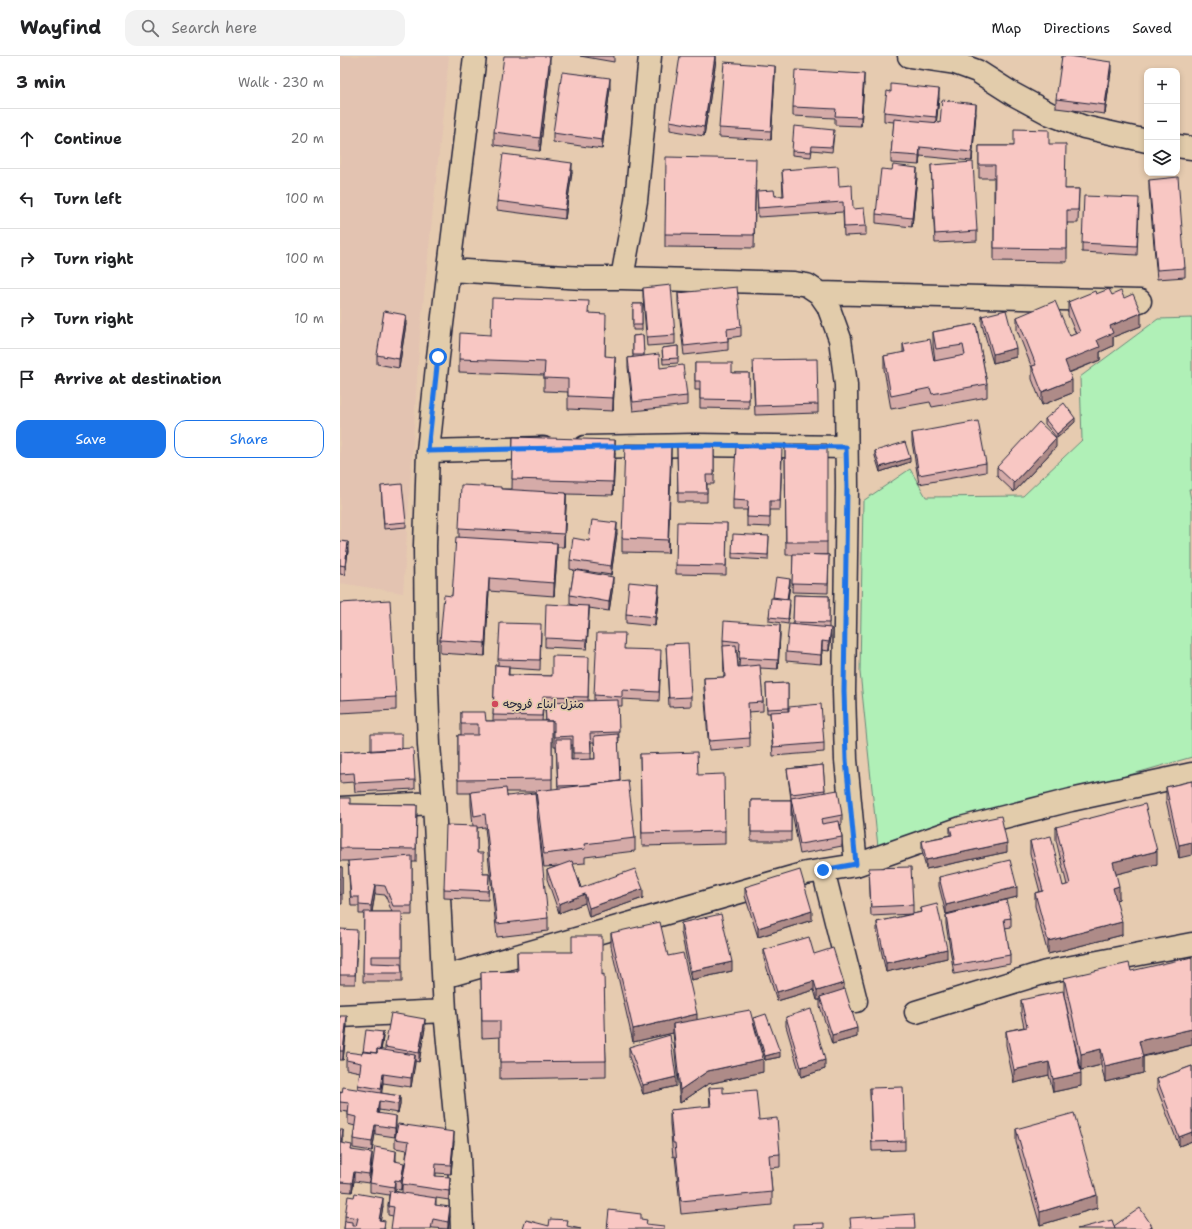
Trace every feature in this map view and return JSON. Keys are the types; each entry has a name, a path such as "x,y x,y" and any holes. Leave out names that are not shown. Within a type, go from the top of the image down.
{"street":[{"path":"462,1229 459,1158 445,1011 434,803 429,745 426,658 425,546 428,451 475,56"},
{"path":"622,278 636,201 650,56"},
{"path":"909,56 955,63 977,71 1013,94 1050,114 1084,127 1144,140"},
{"path":"1180,146 1192,148"},
{"path":"449,270 584,278 794,283 807,285 819,293 828,306 840,339 846,385 847,488 844,691 846,760 856,864"},
{"path":"819,293 1140,301"},
{"path":"428,451 695,445 846,447"},
{"path":"444,977 799,875 856,864 961,828 1071,800 1192,774"},
{"path":"340,808 434,803"},
{"path":"823,870 856,1001"},
{"path":"916,1012 1046,972 1192,944"},
{"path":"340,1016 445,1011"}],"shaded area":[{"path":"340,56 449,56 420,334 403,593 340,583"}],"green space":[{"path":"1192,318 1192,489 1189,489 1192,505 1192,757 878,847 860,672 863,501 910,469 926,497 1023,496 1082,440 1080,377 1158,319"}],"building":[{"path":"504,56 550,56 540,138 494,132"},
{"path":"680,56 715,56 704,127 670,121"},
{"path":"1062,56 1111,62 1105,105 1056,99"},
{"path":"724,62 775,66 771,131 719,128"},
{"path":"795,70 864,74 861,117 835,116 836,109 793,107"},
{"path":"562,72 610,78 602,140 553,133"},
{"path":"891,84 939,89 936,117 884,112 887,91 891,92"},
{"path":"942,100 976,104 972,152 920,147 919,156 891,154 894,119 940,123"},
{"path":"794,126 834,130 832,147 812,146 811,152 792,151"},
{"path":"1014,129 1049,130 1049,144 1066,144 1065,189 1079,189 1078,210 1067,210 1067,249 994,248 995,165 979,165 979,146 1014,146"},
{"path":"503,154 572,163 565,210 497,201"},
{"path":"666,157 756,159 754,235 665,234"},
{"path":"973,162 977,231 935,234 931,165"},
{"path":"893,165 917,168 912,218 876,214 881,169 892,170"},
{"path":"838,166 839,186 852,185 853,209 864,208 866,226 844,227 843,202 758,208 757,191 774,190 775,196 784,196 782,170"},
{"path":"1178,177 1185,268 1157,270 1149,180"},
{"path":"1084,196 1139,198 1137,246 1082,243"},
{"path":"671,285 675,335 647,337 643,288"},
{"path":"737,287 741,327 727,329 728,341 684,346 678,293"},
{"path":"1109,289 1112,295 1121,291 1124,298 1133,294 1141,313 1110,326 1113,333 1097,340 1100,347 1065,361 1072,380 1042,392 1032,366 1036,365 1017,317 1055,301 1070,336 1080,332 1068,302 1095,291 1096,294"},
{"path":"492,298 589,301 588,313 606,314 605,356 615,357 613,398 568,396 568,379 544,378 545,362 459,359 460,333 491,335"},
{"path":"633,304 642,304 642,325 633,325"},
{"path":"1006,310 1016,348 993,354 982,316"},
{"path":"384,311 406,315 399,359 377,355"},
{"path":"976,324 987,384 932,394 930,388 891,396 884,356 905,352 903,344 930,339 934,361 965,355 963,345 936,349 933,332"},
{"path":"643,335 644,355 633,355 633,336"},
{"path":"678,346 678,358 663,359 662,348"},
{"path":"659,354 660,368 683,365 687,396 633,402 628,358"},
{"path":"817,359 818,404 755,406 753,360"},
{"path":"695,363 732,363 732,373 749,373 749,400 700,399 700,381 695,381"},
{"path":"1064,403 1075,418 1057,434 1045,419"},
{"path":"978,421 986,463 919,475 912,433"},
{"path":"1039,422 1056,438 1014,483 997,467"},
{"path":"513,437 615,440 613,482 512,479"},
{"path":"905,442 910,458 880,467 875,451"},
{"path":"625,444 671,445 668,540 622,538"},
{"path":"785,444 827,444 827,542 786,542"},
{"path":"714,445 714,475 706,475 707,493 678,493 677,446"},
{"path":"736,446 782,448 780,501 770,501 770,518 747,517 748,501 733,500"},
{"path":"402,484 406,522 384,524 381,486"},
{"path":"461,485 566,493 564,534 459,528"},
{"path":"592,520 617,523 611,566 570,560 573,538 589,541"},
{"path":"677,522 727,523 726,566 676,565"},
{"path":"733,534 769,536 768,555 732,553"},
{"path":"456,537 557,543 554,583 489,578 485,643 440,640 444,595 452,596"},
{"path":"340,541 348,542 345,566 340,565"},
{"path":"793,554 829,555 828,584 792,583"},
{"path":"574,570 613,577 609,602 570,595"},
{"path":"776,577 790,579 787,599 773,597"},
{"path":"629,582 659,585 655,617 626,614"},
{"path":"794,595 829,596 829,623 793,622"},
{"path":"771,598 790,600 788,619 769,617"},
{"path":"390,600 396,697 340,700 340,603"},
{"path":"546,604 589,606 587,640 545,638"},
{"path":"724,621 780,625 778,660 739,658 740,642 723,640"},
{"path":"500,623 541,624 540,660 498,659"},
{"path":"789,624 831,628 829,642 822,641 821,655 786,652"},
{"path":"597,633 625,633 624,649 661,650 659,692 622,690 622,697 594,695"},
{"path":"688,643 691,697 669,698 666,644"},
{"path":"736,645 738,667 760,665 763,702 748,703 750,738 709,741 704,678 725,677 723,646"},
{"path":"552,656 589,657 588,697 543,696 542,716 493,715 495,665 509,666 508,675 552,676"},
{"path":"788,683 788,708 767,709 766,684"},
{"path":"618,700 619,732 590,733 591,753 573,753 573,736 554,737 554,722 546,721 545,702"},
{"path":"821,704 824,743 773,747 770,712 789,711 789,707"},
{"path":"461,712 485,712 486,721 552,721 552,779 458,780 458,735 478,735 478,724 461,724"},
{"path":"371,734 402,734 402,749 371,751"},
{"path":"618,734 620,781 591,785 558,786 556,739 571,739 571,760 595,759 594,736"},
{"path":"413,748 415,780 355,783 354,773 340,774 340,752"},
{"path":"697,752 698,775 724,774 725,831 642,833 640,754"},
{"path":"823,765 825,790 791,794 787,769"},
{"path":"628,780 635,838 584,844 585,849 544,854 536,791"},
{"path":"1192,781 1192,842 1179,845 1166,787"},
{"path":"506,788 507,796 535,793 548,918 497,924 485,814 474,816 471,792"},
{"path":"838,790 842,815 821,819 822,824 839,821 842,837 800,844 791,798"},
{"path":"340,798 350,798 350,804 417,805 416,849 340,848"},
{"path":"751,800 791,800 791,832 751,832"},
{"path":"1145,804 1157,851 1113,862 1119,886 1113,888 1122,922 1048,941 1035,893 1043,891 1030,841 1051,836 1063,886 1070,884 1056,827"},
{"path":"1001,816 1007,843 926,860 922,841 952,835 950,827"},
{"path":"446,825 477,826 477,853 483,853 483,874 489,874 488,891 444,889"},
{"path":"412,856 412,906 393,906 385,886 375,885 371,906 359,905 359,897 351,897 348,861"},
{"path":"1010,860 1017,887 946,905 939,877"},
{"path":"572,861 581,888 635,869 643,889 589,908 585,894 559,904 547,870"},
{"path":"340,867 342,867 342,894 340,895"},
{"path":"911,867 913,905 871,907 869,868"},
{"path":"800,870 812,911 758,928 745,887"},
{"path":"1006,900 1011,918 1004,919 1010,955 954,965 946,915"},
{"path":"937,904 947,949 886,963 877,922 922,912 921,908"},
{"path":"364,912 402,912 402,956 371,956 371,963 401,964 402,973 363,973"},
{"path":"721,914 732,962 691,971 681,923"},
{"path":"660,922 668,956 683,953 697,1014 633,1029 611,933"},
{"path":"340,929 357,930 355,975 340,975"},
{"path":"572,936 602,936 602,975 604,974 606,1061 500,1062 500,1021 482,1021 481,972 518,971 517,952 572,952"},
{"path":"809,937 814,954 833,948 844,983 817,991 814,981 777,992 764,950"},
{"path":"1192,957 1192,1029 1139,1041 1143,1057 1105,1066 1101,1049 1081,1054 1064,978 1129,963 1131,971"},
{"path":"845,989 857,1028 832,1035 820,997"},
{"path":"1063,991 1081,1073 1053,1079 1049,1062 1014,1070 1006,1031 1027,1027 1021,1000"},
{"path":"811,1009 825,1060 801,1067 786,1017"},
{"path":"750,1010 763,1059 708,1071 680,1090 673,1024"},
{"path":"391,1013 425,1019 419,1053 385,1047"},
{"path":"766,1014 780,1052 765,1056 754,1018"},
{"path":"340,1016 347,1016 343,1051 340,1051"},
{"path":"366,1030 383,1032 380,1050 377,1049 377,1053 363,1052"},
{"path":"670,1035 676,1077 643,1085 629,1047"},
{"path":"377,1049 415,1055 411,1078 383,1074 381,1089 358,1085 361,1063 346,1060 347,1052 362,1054 363,1051 377,1053"},
{"path":"1192,1066 1192,1132 1179,1137 1157,1079"},
{"path":"343,1087 400,1096 398,1104 379,1101 377,1113 396,1116 395,1128 375,1125 372,1142 353,1139 356,1117 348,1115 349,1103 340,1102 340,1092 342,1093"},
{"path":"723,1087 723,1093 756,1090 759,1120 777,1118 780,1154 769,1155 772,1192 681,1201 670,1110 711,1106 709,1088"},
{"path":"903,1087 905,1141 872,1142 870,1088"},
{"path":"1074,1113 1097,1195 1040,1212 1016,1129"},
{"path":"398,1124 454,1132 451,1165 436,1164 435,1176 450,1177 449,1191 402,1184 409,1141 395,1139"},
{"path":"340,1130 343,1130 341,1143 352,1145 351,1150 372,1153 369,1174 354,1172 352,1183 340,1182"},
{"path":"375,1147 396,1151 395,1161 404,1163 401,1181 395,1180 394,1187 370,1183"},
{"path":"390,1191 436,1198 435,1205 450,1207 448,1222 433,1219 431,1229 391,1229 394,1207 388,1206"},
{"path":"355,1193 383,1198 379,1220 385,1221 384,1229 344,1229 345,1221 352,1222 352,1226 356,1226 358,1218 345,1216 348,1196 354,1197"},
{"path":"1140,1208 1152,1226 1147,1229 1115,1229 1114,1226"},
{"path":"609,1210 641,1214 641,1219 647,1220 646,1224 664,1226 664,1229 607,1229"},
{"path":"914,1214 915,1229 851,1229 850,1218"},
{"path":"550,1219 568,1220 567,1226 581,1229 523,1229 526,1220 549,1226"},
{"path":"1112,1220 1115,1229 1077,1229"},
{"path":"824,1223 824,1229 793,1229 793,1224"}],"place":[{"name":"منزل ابناء فروجه","path":"495,704"}],"route":[{"path":"438,357 428,451 507,448 695,445 846,447 846,611 844,691 846,760 856,864 823,870"}]}
